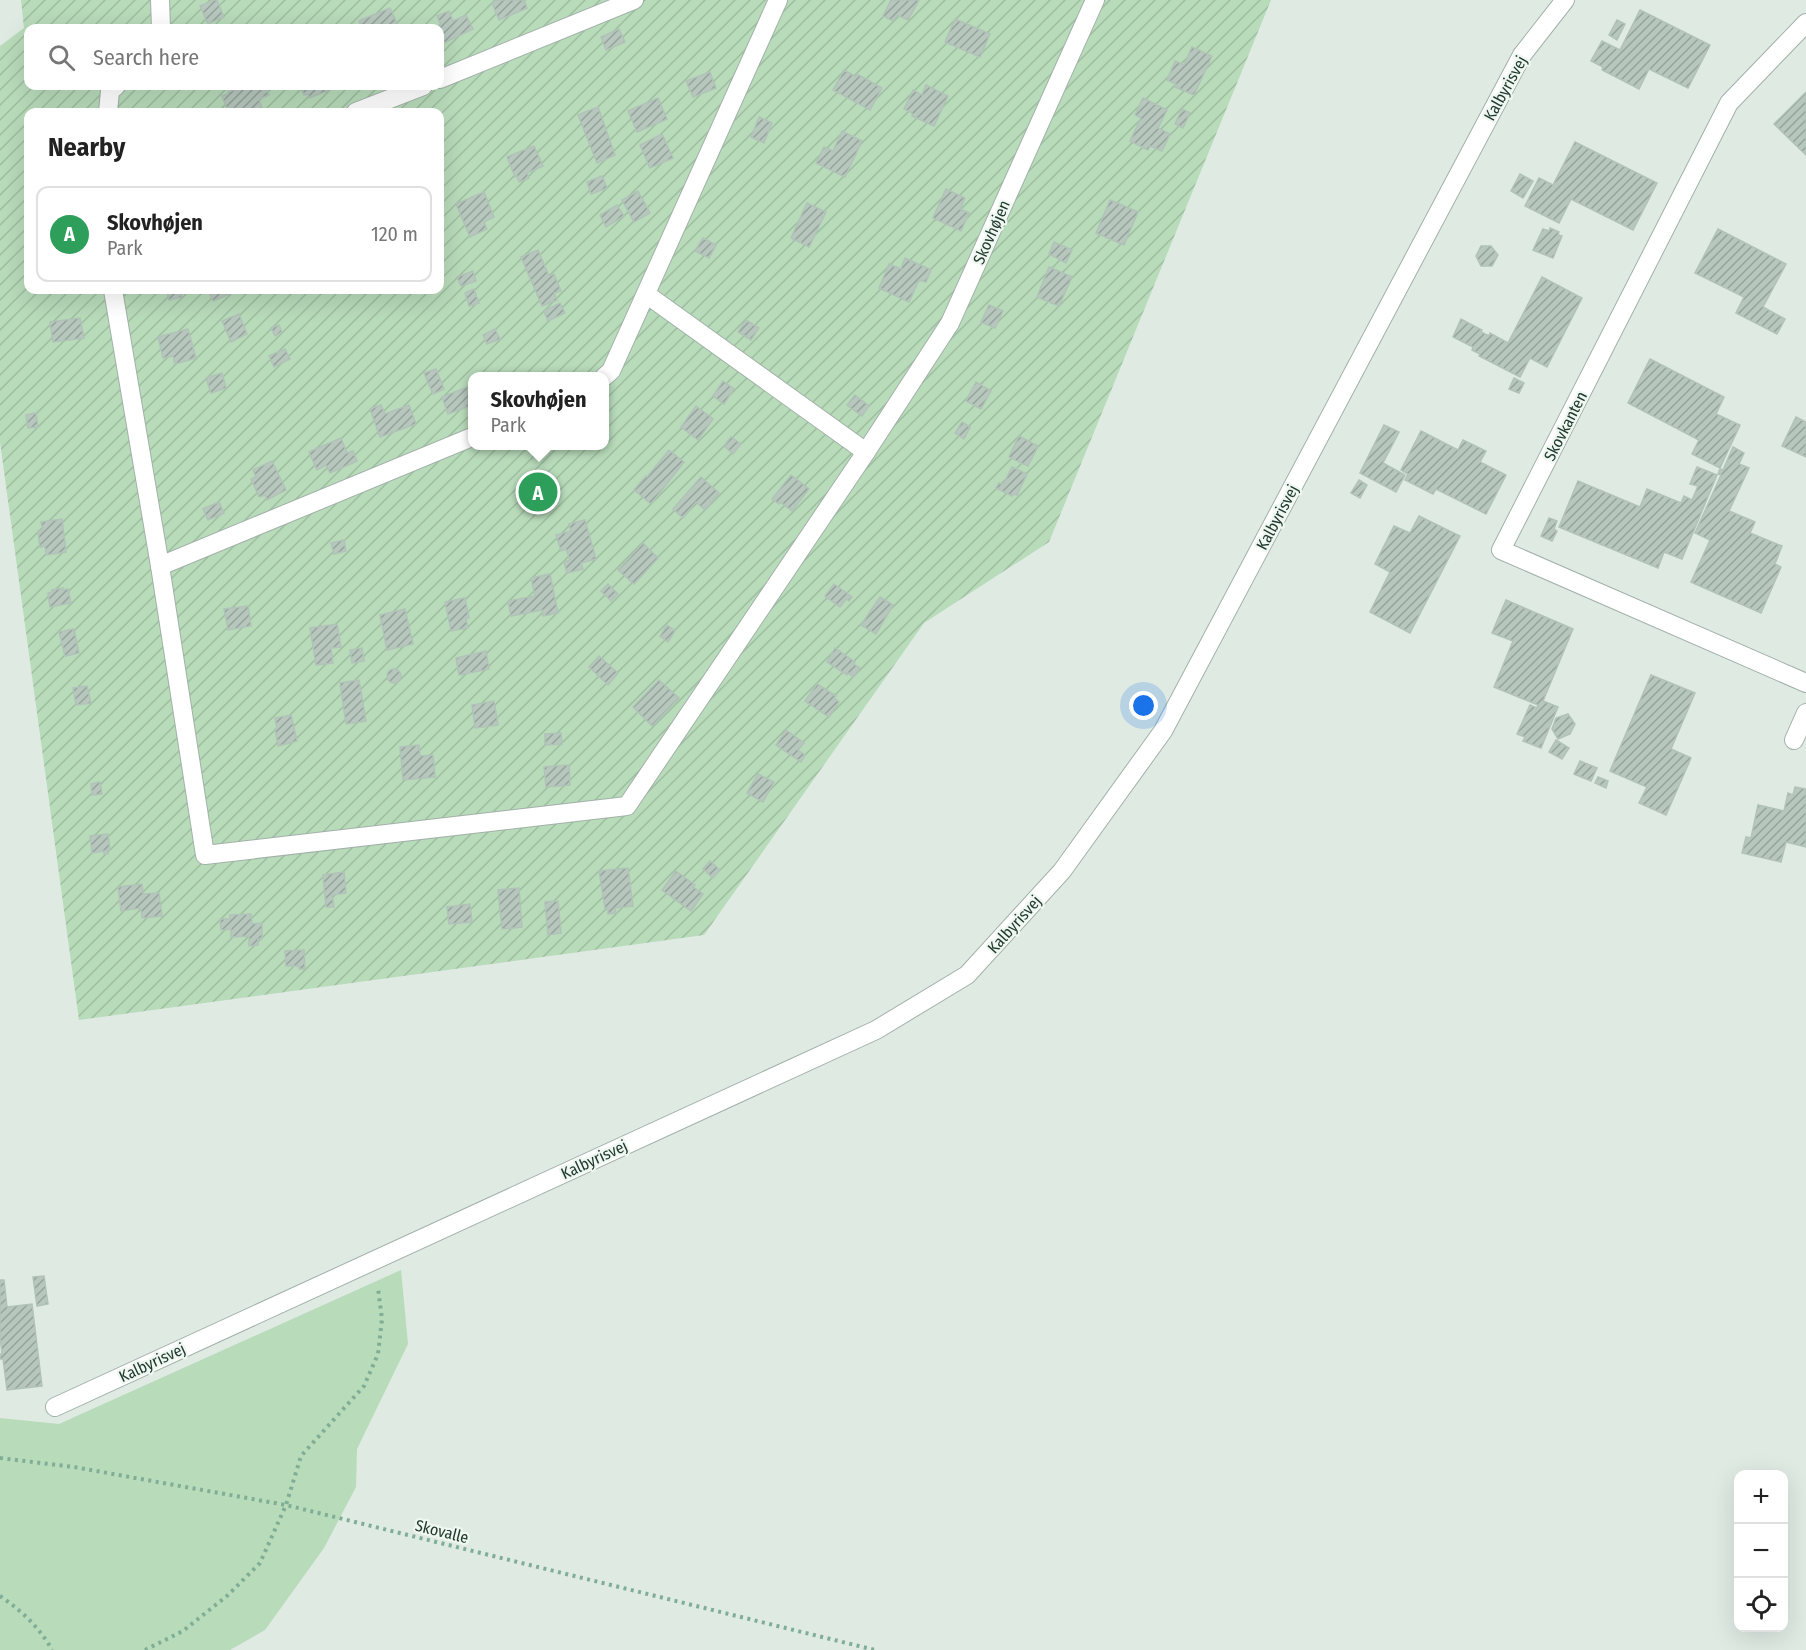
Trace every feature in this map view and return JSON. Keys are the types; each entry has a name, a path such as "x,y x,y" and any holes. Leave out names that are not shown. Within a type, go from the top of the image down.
{"street":[{"path":"160,0 161,24"},
{"path":"444,77 634,0"},
{"path":"609,373 778,0"},
{"name":"Skovhøjen","path":"114,294 160,566 205,855 627,806 866,452 950,323 1095,0"},
{"name":"Kalbyrisvej","path":"55,1407 876,1030 968,975 1062,871 1163,731 1522,55 1565,0"},
{"name":"Skovkanten","path":"1806,23 1729,103 1501,550 1806,683"},
{"path":"108,108 111,90"},
{"path":"366,108 413,90"},
{"path":"646,294 866,452"},
{"path":"160,566 468,439"},
{"path":"1794,740 1806,713"}],"path":[{"path":"145,1650 183,1630 228,1595 260,1563 286,1505 301,1456 364,1386 378,1354 382,1319 375,1259"},
{"name":"Skovalle","path":"0,1458 74,1467 286,1505 875,1650"},
{"path":"0,1596 14,1606 45,1637 52,1650"}],"green space":[{"path":"21,0 1271,0 1049,542 924,623 704,935 79,1020 0,442 0,46 24,28"},
{"path":"401,1270 408,1344 357,1449 356,1487 324,1548 265,1630 230,1650 0,1650 0,1418 59,1424"}],"building":[{"path":"217,0 224,17 208,24 200,6"},
{"path":"498,0 524,0 527,8 499,20 492,3"},
{"path":"891,0 919,0 908,20 897,15 893,21 883,16"},
{"path":"390,8 397,24 360,24 359,21"},
{"path":"1640,10 1710,45 1688,88 1649,69 1639,89 1602,70 1603,67 1591,61 1602,41 1620,50"},
{"path":"449,11 453,21 466,15 473,29 444,43 444,24 441,24 437,16"},
{"path":"955,19 990,34 980,57 945,42"},
{"path":"1617,20 1625,24 1617,40 1609,35"},
{"path":"619,29 625,42 606,50 601,37"},
{"path":"1192,47 1212,56 1194,95 1175,87 1176,84 1167,80 1175,61 1184,65"},
{"path":"844,70 856,77 857,74 882,88 870,110 833,90"},
{"path":"710,72 716,88 693,97 686,81"},
{"path":"926,85 948,96 934,126 912,116 912,113 904,109 913,90 922,95"},
{"path":"267,90 269,95 259,99 262,108 227,108 222,96 228,92"},
{"path":"302,90 330,90 309,98 308,94 304,95"},
{"path":"1806,92 1806,155 1774,124"},
{"path":"658,98 667,119 637,132 628,111"},
{"path":"1143,98 1167,110 1158,128 1170,134 1162,151 1150,146 1148,150 1130,141 1141,118 1135,115"},
{"path":"598,107 615,155 597,163 578,115"},
{"path":"1182,109 1190,113 1183,128 1175,124"},
{"path":"759,117 772,123 764,143 751,137"},
{"path":"842,131 862,141 845,177 816,163 824,147 833,151"},
{"path":"662,134 673,158 650,168 640,145"},
{"path":"1575,142 1657,183 1633,230 1571,199 1559,223 1525,206 1539,178 1553,185"},
{"path":"534,146 543,166 527,173 529,178 519,182 507,157"},
{"path":"1520,174 1533,181 1523,198 1511,191"},
{"path":"602,176 607,188 591,194 587,182"},
{"path":"946,189 965,198 960,209 969,213 961,231 933,218"},
{"path":"638,191 650,213 634,222 622,200"},
{"path":"484,192 494,217 484,222 487,229 470,237 456,204"},
{"path":"1110,200 1138,212 1124,245 1096,233"},
{"path":"807,203 826,212 809,247 791,238"},
{"path":"617,205 624,216 606,227 600,215"},
{"path":"1550,228 1562,236 1553,258 1533,250 1543,229 1549,231"},
{"path":"1718,229 1786,264 1763,307 1785,319 1777,334 1736,313 1744,297 1695,273"},
{"path":"703,238 716,245 709,258 695,251"},
{"path":"1054,242 1072,250 1066,263 1049,254"},
{"path":"1481,246 1491,246 1498,255 1492,266 1481,266 1476,256"},
{"path":"538,250 549,276 554,274 561,291 554,293 557,300 542,306 521,257"},
{"path":"905,258 931,270 926,282 919,280 909,302 879,288 889,264 901,269"},
{"path":"1049,267 1072,277 1059,306 1037,297"},
{"path":"473,271 476,281 461,286 457,277"},
{"path":"1542,277 1582,298 1547,367 1530,358 1520,377 1479,356 1480,354 1472,350 1473,347 1453,337 1461,319 1482,330 1481,332 1489,336 1490,333 1508,343"},
{"path":"474,289 479,303 469,306 465,293"},
{"path":"168,294 181,294 182,297 169,300"},
{"path":"210,294 229,294 213,301"},
{"path":"560,303 565,313 548,321 544,311"},
{"path":"989,305 1003,311 995,328 981,322"},
{"path":"239,314 247,334 231,342 222,321"},
{"path":"80,318 84,338 53,342 50,322"},
{"path":"746,320 759,328 751,340 738,332"},
{"path":"279,325 282,332 275,336 271,328"},
{"path":"188,329 196,358 175,364 173,356 163,358 158,337"},
{"path":"495,329 500,339 487,344 483,335"},
{"path":"285,349 290,359 274,367 269,356"},
{"path":"1650,359 1724,397 1716,414 1740,425 1720,468 1692,454 1699,440 1628,403"},
{"path":"436,369 444,389 433,394 424,373"},
{"path":"222,373 226,388 211,393 206,378"},
{"path":"1514,378 1524,383 1519,393 1509,389"},
{"path":"723,381 734,389 724,404 713,396"},
{"path":"976,382 991,391 981,409 966,401"},
{"path":"468,387 468,406 448,414 442,397"},
{"path":"855,395 869,406 862,416 847,405"},
{"path":"381,405 385,414 409,405 416,424 380,437 370,409"},
{"path":"696,406 713,419 698,440 681,427"},
{"path":"36,413 38,427 28,428 26,415"},
{"path":"1796,417 1806,422 1806,457 1782,446"},
{"path":"962,422 970,427 964,439 955,433"},
{"path":"1384,425 1399,432 1383,463 1405,475 1396,492 1360,473"},
{"path":"1421,431 1458,450 1463,440 1486,451 1480,462 1506,475 1486,514 1436,489 1433,494 1405,480 1408,474 1401,470"},
{"path":"1019,436 1038,446 1028,466 1009,457"},
{"path":"731,437 741,444 733,454 724,446"},
{"path":"341,438 347,453 353,451 357,461 330,473 326,465 317,470 309,452"},
{"path":"1733,447 1744,453 1739,464 1749,468 1729,511 1755,522 1750,533 1782,546 1775,564 1781,567 1761,613 1691,582 1710,540 1695,533 1721,475 1718,474 1720,469 1723,470"},
{"path":"669,450 684,462 651,504 634,490"},
{"path":"272,461 286,490 267,500 265,495 259,497 251,479 256,477 253,470"},
{"path":"1012,467 1027,474 1017,495 1012,496 996,488 999,483 1003,485"},
{"path":"1697,467 1717,475 1682,559 1664,552 1658,568 1559,527 1578,481 1640,507 1647,489 1681,503 1684,496 1692,500 1698,486 1690,484"},
{"path":"791,475 809,489 792,511 772,499"},
{"path":"701,477 719,493 705,510 696,502 683,518 673,509"},
{"path":"1359,480 1367,485 1360,498 1351,493"},
{"path":"219,502 224,513 208,520 203,509"},
{"path":"1419,516 1460,536 1410,633 1370,612 1390,572 1375,564 1394,526 1410,533"},
{"path":"1549,518 1557,521 1554,529 1557,531 1552,541 1541,536"},
{"path":"62,519 66,552 46,555 45,546 40,547 38,531 43,531 41,522"},
{"path":"585,520 596,559 581,563 583,569 567,573 564,562 570,560 566,549 561,551 556,535 571,531 569,524"},
{"path":"344,540 346,551 334,554 331,543"},
{"path":"643,543 658,558 634,584 618,570"},
{"path":"550,574 558,613 543,616 542,610 511,616 508,601 535,596 531,578"},
{"path":"608,584 618,594 611,601 601,591"},
{"path":"834,584 852,597 849,601 846,599 840,607 825,596"},
{"path":"63,588 63,590 68,589 71,603 50,607 48,593"},
{"path":"880,597 893,605 876,634 861,625"},
{"path":"465,598 469,618 466,618 468,628 451,631 445,602"},
{"path":"1506,600 1573,629 1543,701 1558,707 1541,748 1523,741 1525,737 1517,734 1530,705 1537,708 1538,705 1494,687 1513,641 1492,633"},
{"path":"248,606 251,626 228,630 224,609"},
{"path":"405,609 413,644 387,650 380,615"},
{"path":"337,624 341,647 331,648 333,663 316,665 310,628"},
{"path":"667,625 675,631 668,642 660,636"},
{"path":"74,629 79,653 65,656 59,632"},
{"path":"362,648 364,661 352,663 350,650"},
{"path":"835,648 860,668 853,677 827,662"},
{"path":"486,651 489,669 459,675 456,658"},
{"path":"599,656 618,673 608,685 589,667"},
{"path":"391,669 397,669 401,676 397,683 391,683 387,679 387,673"},
{"path":"1651,675 1695,693 1671,749 1691,758 1666,815 1639,803 1647,787 1610,771"},
{"path":"359,680 366,721 346,724 340,683"},
{"path":"659,680 679,698 652,726 633,707"},
{"path":"817,684 836,696 834,698 839,702 829,717 805,701"},
{"path":"87,686 91,703 76,705 73,688"},
{"path":"494,701 498,725 475,728 472,705"},
{"path":"1568,714 1575,724 1570,734 1558,739 1552,729 1556,718"},
{"path":"291,715 297,741 278,746 275,718"},
{"path":"786,730 804,743 798,750 805,755 801,762 776,745"},
{"path":"561,733 562,744 545,745 545,734"},
{"path":"1556,740 1569,748 1562,759 1549,752"},
{"path":"419,745 420,756 433,755 435,777 403,780 400,747"},
{"path":"1580,761 1597,768 1591,781 1574,774"},
{"path":"569,765 570,785 546,787 544,767"},
{"path":"758,774 774,782 763,802 747,793"},
{"path":"1598,777 1608,781 1606,788 1595,783"},
{"path":"100,782 102,794 92,795 91,784"},
{"path":"1795,787 1806,789 1806,847 1786,842 1781,862 1742,853 1746,837 1751,838 1758,805 1784,811 1788,793 1793,795"},
{"path":"108,834 110,850 107,850 108,854 104,854 104,851 92,853 90,836"},
{"path":"710,861 720,870 713,878 703,869"},
{"path":"628,868 633,906 615,908 616,913 608,914 599,871"},
{"path":"676,871 703,894 691,911 662,890"},
{"path":"344,872 346,893 332,895 334,907 326,907 323,875"},
{"path":"142,884 143,894 159,893 162,916 142,918 141,908 121,911 118,887"},
{"path":"519,888 522,927 502,929 498,890"},
{"path":"558,901 561,933 548,935 545,902"},
{"path":"470,904 472,922 449,924 447,907"},
{"path":"251,914 252,924 262,923 262,939 258,939 258,945 249,946 249,936 231,937 231,929 221,930 220,919 230,919 230,915"},
{"path":"304,950 305,969 299,969 299,966 286,966 285,951"},
{"path":"44,1276 48,1304 37,1306 33,1277"},
{"path":"0,1280 4,1280 7,1307 32,1304 42,1386 7,1390 3,1359 0,1359 0,1354 2,1354"}],"place":[{"name":"Skovhøjen","path":"538,492"}]}
